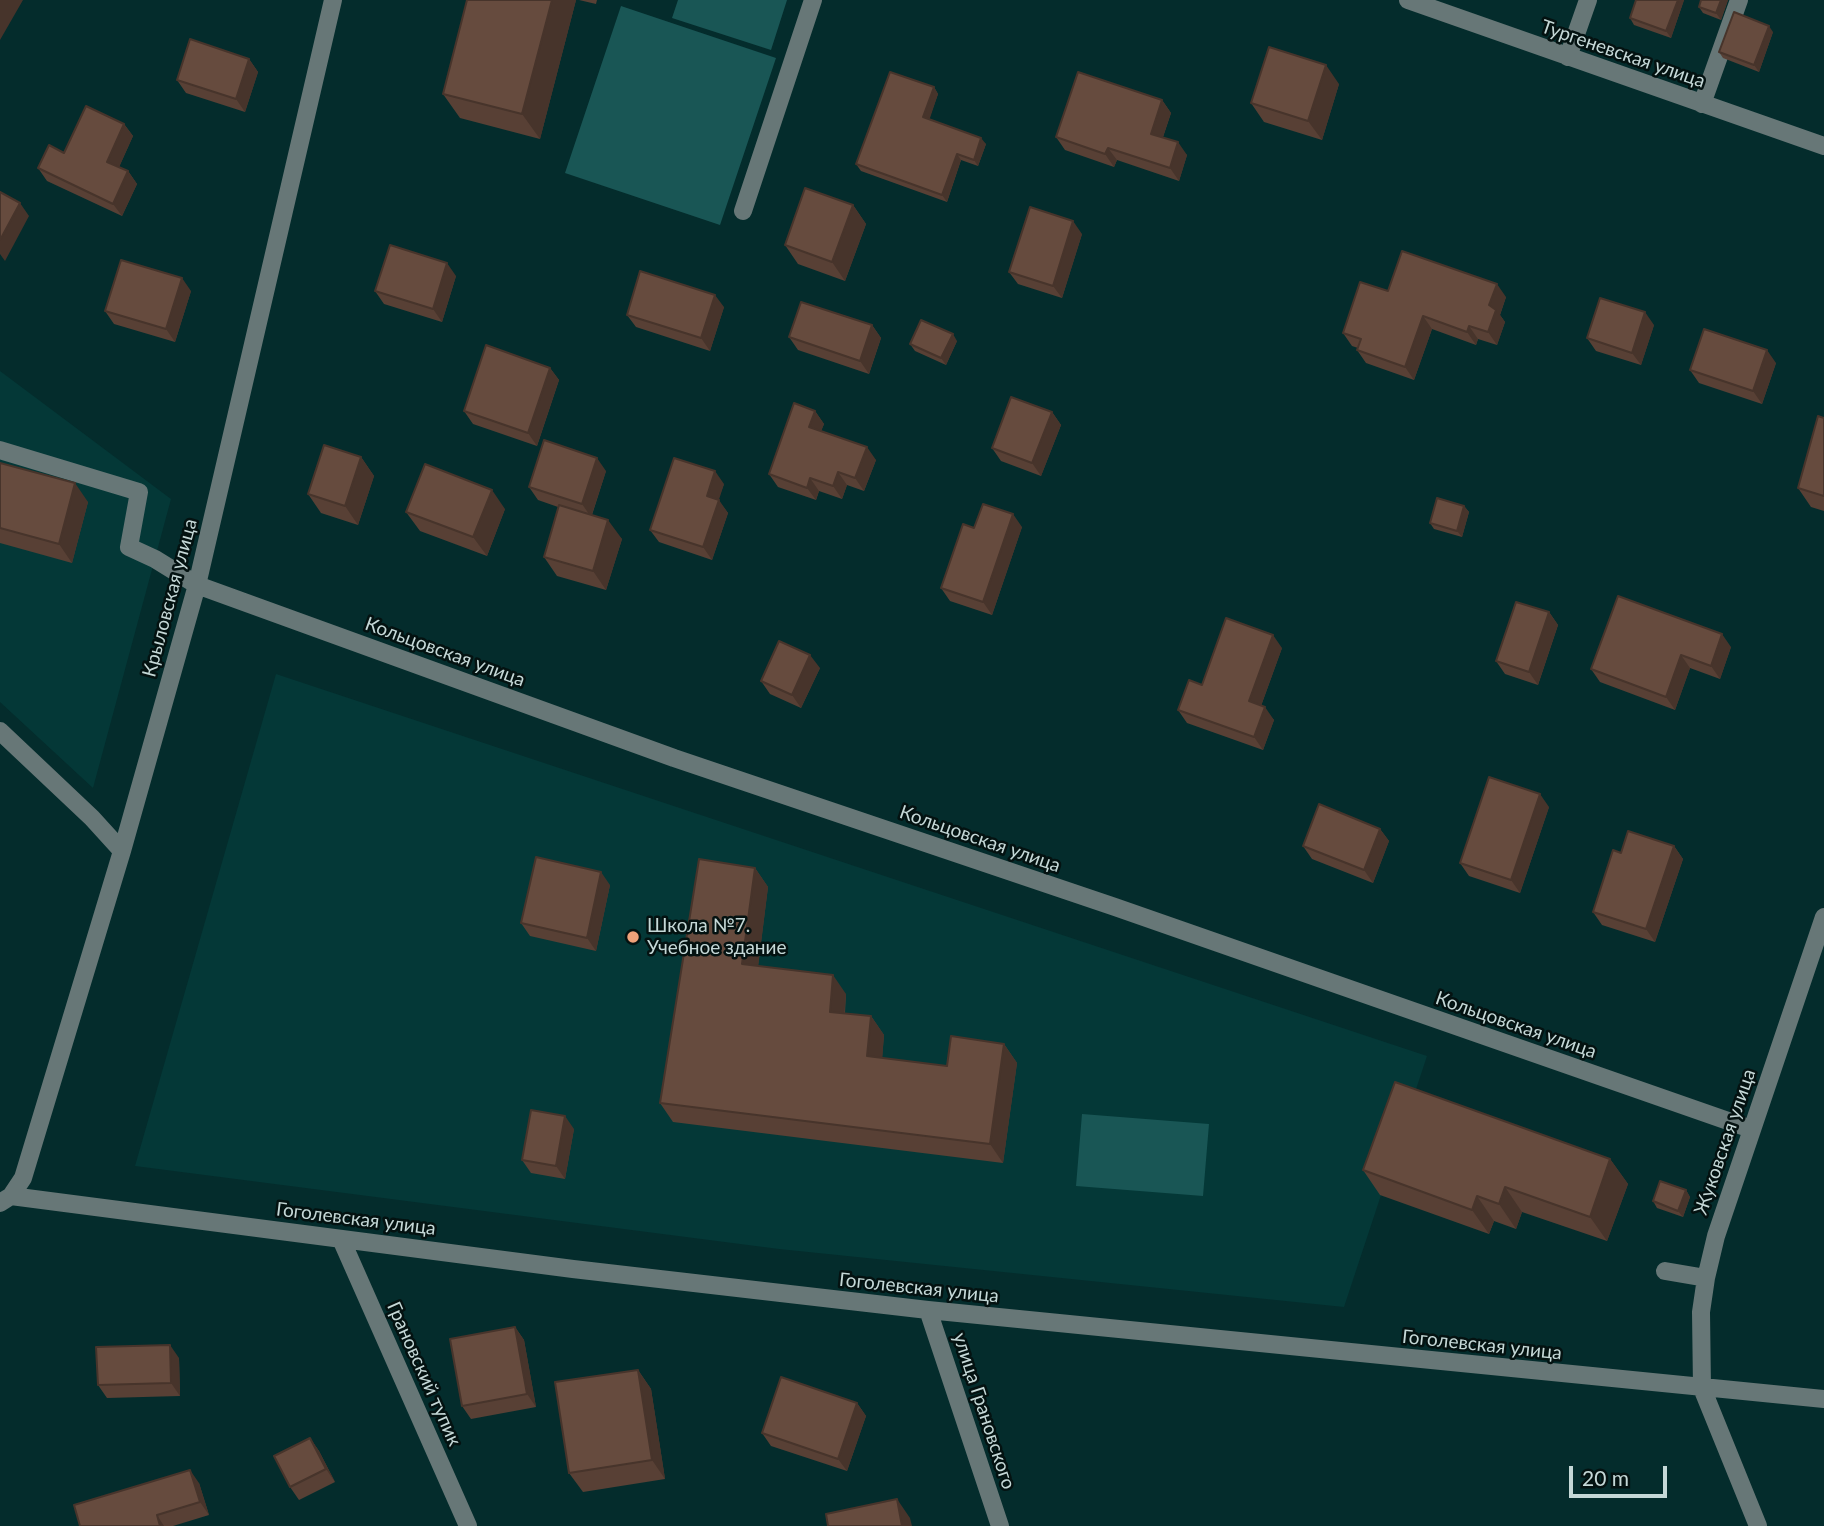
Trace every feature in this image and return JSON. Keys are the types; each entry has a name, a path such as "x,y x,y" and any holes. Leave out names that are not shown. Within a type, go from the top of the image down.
{"street":[{"name":"Крыловская улица","path":"6,1200 23,1178 122,851 197,585 333,0"},
{"path":"743,211 813,0"},
{"name":"Тургеневская улица","path":"1408,0 1824,146"},
{"path":"1568,57 1588,0"},
{"path":"1702,104 1739,0"},
{"name":"Кольцовская улица","path":"0,450 139,492 129,547 155,559 197,585 674,758 1115,906 1751,1129"},
{"path":"0,731 92,818 122,851"},
{"name":"Жуковская улица","path":"1702,1388 1701,1312 1716,1236 1824,917"},
{"name":"Гоголевская улица","path":"6,1200 928,1310 1824,1399"},
{"name":"Грановский тупик","path":"341,1239 468,1526"},
{"path":"1665,1271 1706,1278"},
{"name":"улица Грановского","path":"928,1310 1000,1526"},
{"path":"1702,1388 1758,1526"}],"shaded area":[{"path":"678,0 787,0 771,50 672,18"},
{"path":"621,6 776,58 720,225 565,173"},
{"path":"0,371 171,499 93,788 0,702"},
{"name":"Школа №7. Учебное здание","path":"276,674 1427,1056 1344,1307 779,1249 135,1166"},
{"path":"1082,1114 1209,1124 1203,1196 1076,1186"}],"building":[{"path":"467,0 552,0 522,114 443,94"},
{"path":"1636,0 1678,0 1666,31 1630,18"},
{"path":"1701,0 1721,0 1716,13 1699,7"},
{"path":"1734,12 1769,26 1754,65 1719,52"},
{"path":"190,39 249,59 236,99 177,80"},
{"path":"1269,47 1326,65 1308,121 1251,103"},
{"path":"890,72 934,87 923,117 981,138 974,160 957,154 942,195 856,164"},
{"path":"1078,72 1162,100 1151,134 1178,142 1170,168 1108,148 1105,154 1056,137"},
{"path":"86,106 124,124 107,162 128,171 113,204 38,168 49,145 64,153"},
{"path":"805,188 853,205 832,262 785,245"},
{"path":"0,192 20,203 0,240"},
{"path":"1030,207 1073,221 1053,286 1009,272"},
{"path":"390,245 447,263 433,309 375,291"},
{"path":"1402,251 1497,284 1489,305 1496,310 1488,332 1469,326 1467,332 1423,316 1405,367 1357,350 1361,339 1343,333 1360,282 1388,291"},
{"path":"121,260 182,278 166,329 105,311"},
{"path":"640,271 715,295 701,338 627,315"},
{"path":"1600,298 1645,312 1632,353 1587,338"},
{"path":"801,302 872,325 860,361 789,337"},
{"path":"921,320 953,334 941,358 910,344"},
{"path":"1704,329 1767,350 1753,391 1690,370"},
{"path":"486,345 550,368 528,433 464,411"},
{"path":"1011,397 1052,412 1032,463 992,448"},
{"path":"794,403 815,411 809,427 867,447 855,478 838,472 833,486 810,478 807,488 769,474"},
{"path":"1818,416 1824,418 1824,496 1798,488"},
{"path":"544,440 597,458 582,504 529,487"},
{"path":"324,445 361,457 345,506 308,494"},
{"path":"674,458 715,471 707,496 719,500 703,547 650,530"},
{"path":"0,463 75,483 59,544 0,528"},
{"path":"425,464 492,490 473,537 406,512"},
{"path":"1437,498 1464,506 1457,531 1430,523"},
{"path":"983,504 1013,514 983,602 941,588 963,524 974,528"},
{"path":"559,505 608,520 593,571 544,557"},
{"path":"1618,596 1722,634 1711,666 1681,655 1666,697 1591,669"},
{"path":"1516,602 1549,612 1529,672 1496,661"},
{"path":"1226,618 1273,635 1249,701 1265,707 1254,737 1178,710 1189,680 1202,685"},
{"path":"779,641 810,655 792,695 761,681"},
{"path":"1489,777 1540,794 1511,880 1460,863"},
{"path":"1319,804 1380,829 1364,870 1303,846"},
{"path":"1628,831 1674,846 1646,929 1593,912 1613,850 1621,853"},
{"path":"536,857 601,872 587,938 521,923"},
{"path":"699,859 755,868 742,964 833,975 830,1012 871,1016 867,1056 947,1066 951,1036 1004,1044 990,1144 660,1103"},
{"path":"1395,1082 1610,1159 1590,1217 1505,1187 1499,1204 1477,1196 1472,1210 1363,1170"},
{"path":"531,1110 565,1116 556,1166 522,1160"},
{"path":"1660,1181 1686,1190 1678,1211 1653,1201"},
{"path":"515,1327 527,1394 462,1406 450,1339"},
{"path":"170,1345 171,1383 98,1385 96,1347"},
{"path":"638,1370 652,1460 569,1473 555,1382"},
{"path":"781,1377 857,1403 838,1459 762,1433"},
{"path":"310,1438 326,1469 290,1487 274,1456"},
{"path":"190,1470 200,1502 157,1515 160,1526 80,1526 74,1505"},
{"path":"897,1499 902,1526 828,1526 826,1514"}],"place":[{"name":"Школа №7. Учебное здание","path":"633,937"}]}
